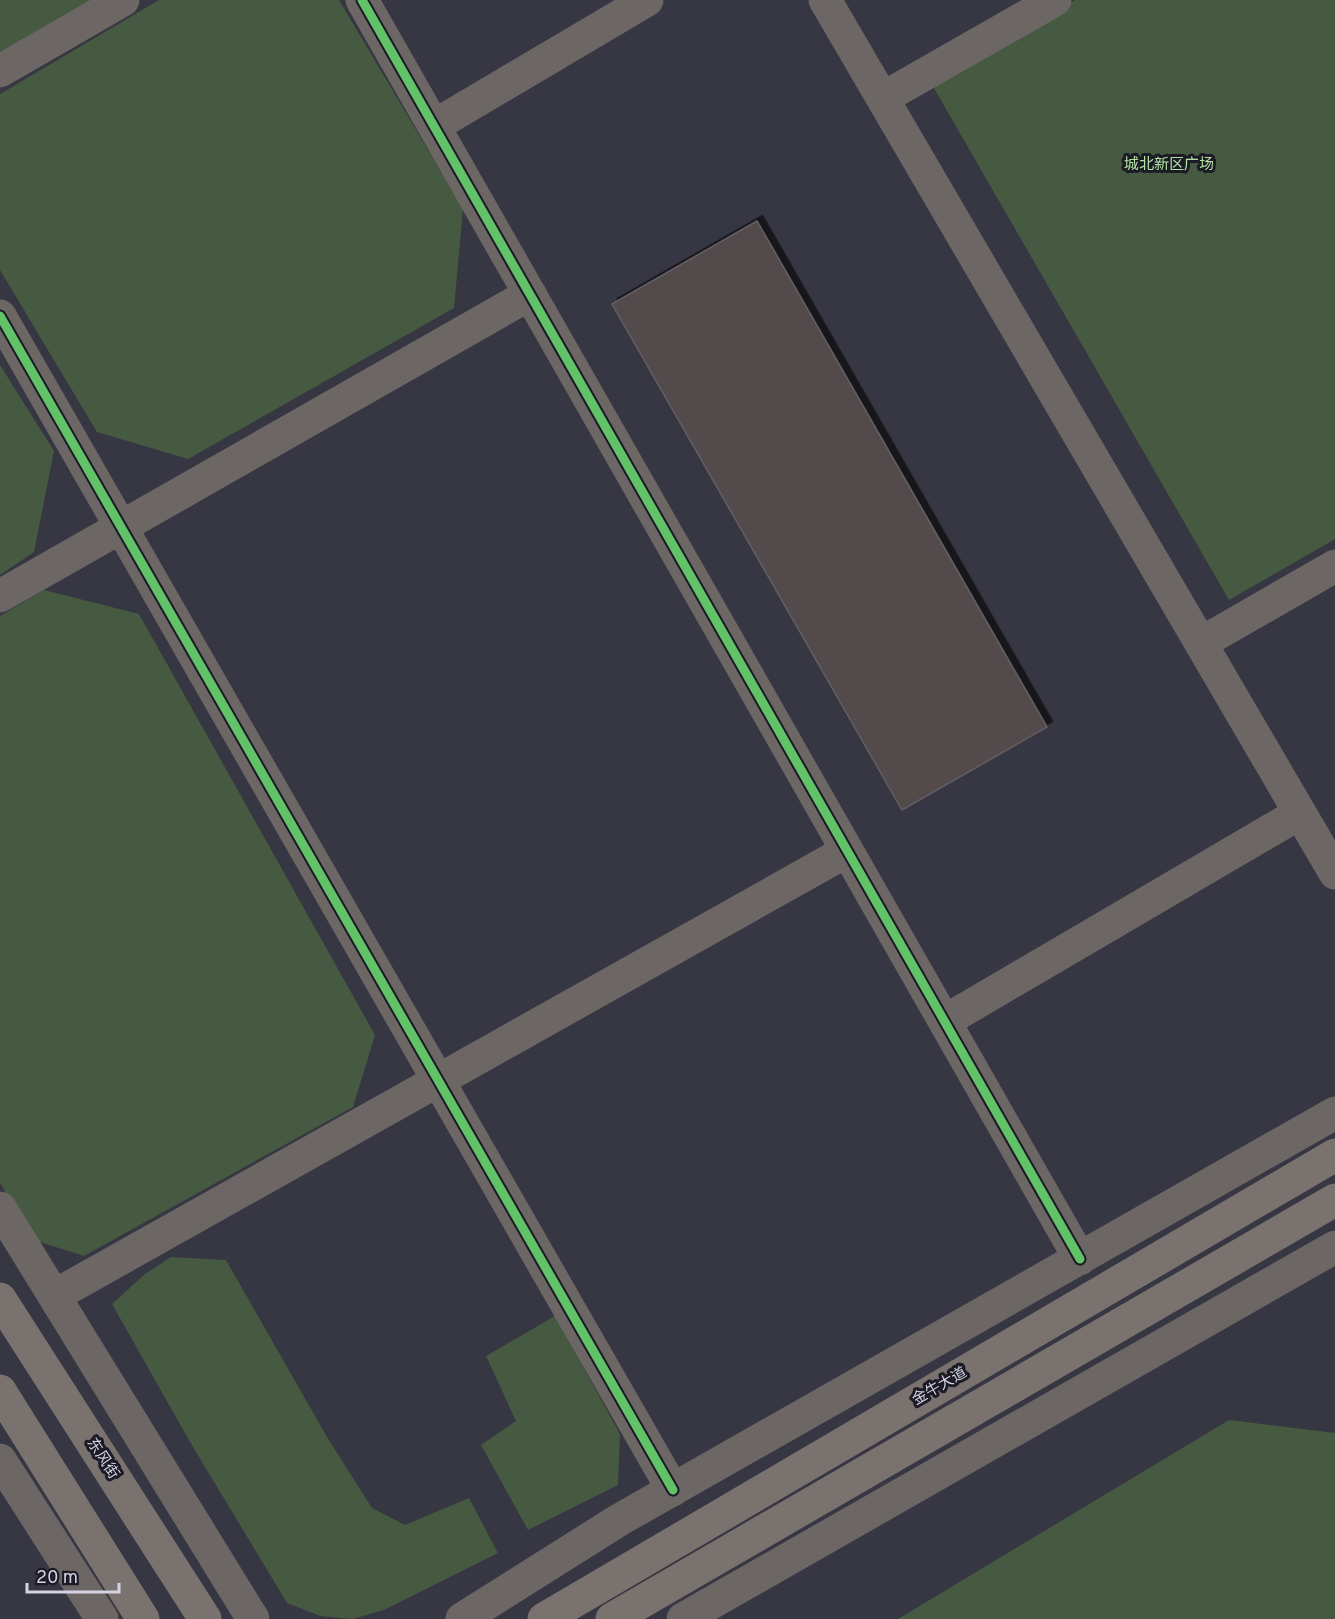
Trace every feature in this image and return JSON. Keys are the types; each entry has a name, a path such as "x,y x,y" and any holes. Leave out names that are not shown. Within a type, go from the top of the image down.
{"main road":[{"name":"金牛大道","path":"544,1619 1335,1155"},
{"path":"612,1619 1335,1200"},
{"name":"东风街","path":"0,1299 205,1619"},
{"path":"0,1391 143,1619"}],"street":[{"path":"0,71 123,0"},
{"path":"362,0 1080,1259"},
{"path":"434,126 647,0"},
{"path":"825,0 1335,873"},
{"path":"882,99 1055,0"},
{"path":"0,596 530,294"},
{"path":"0,316 673,1490"},
{"path":"1201,643 1335,566"},
{"path":"945,1021 1300,813"},
{"path":"54,1296 848,851"},
{"path":"462,1619 619,1520 1335,1113"},
{"path":"0,1208 253,1619"},
{"path":"683,1619 1335,1247"},
{"path":"0,1460 102,1619"}],"green space":[{"path":"0,0 93,0 0,53"},
{"path":"159,0 339,0 463,209 454,308 188,459 97,432 0,270 0,94"},
{"name":"城北新区广场","path":"1075,0 1335,0 1335,539 1229,600 931,83"},
{"path":"0,365 54,451 34,552 0,575"},
{"path":"44,590 139,614 375,1035 353,1107 84,1256 34,1240 0,1183 0,616"},
{"path":"171,1257 226,1260 327,1437 372,1508 405,1525 469,1498 498,1553 384,1610 353,1619 320,1616 287,1603 190,1442 112,1304 145,1274"},
{"path":"555,1316 620,1434 618,1485 528,1530 481,1445 516,1421 486,1356"},
{"path":"1229,1420 1335,1433 1335,1619 898,1619"}],"building":[{"path":"757,221 1047,727 902,810 612,304"}],"cycle path":[{"path":"362,0 1080,1259"},
{"path":"0,316 673,1490"}]}
